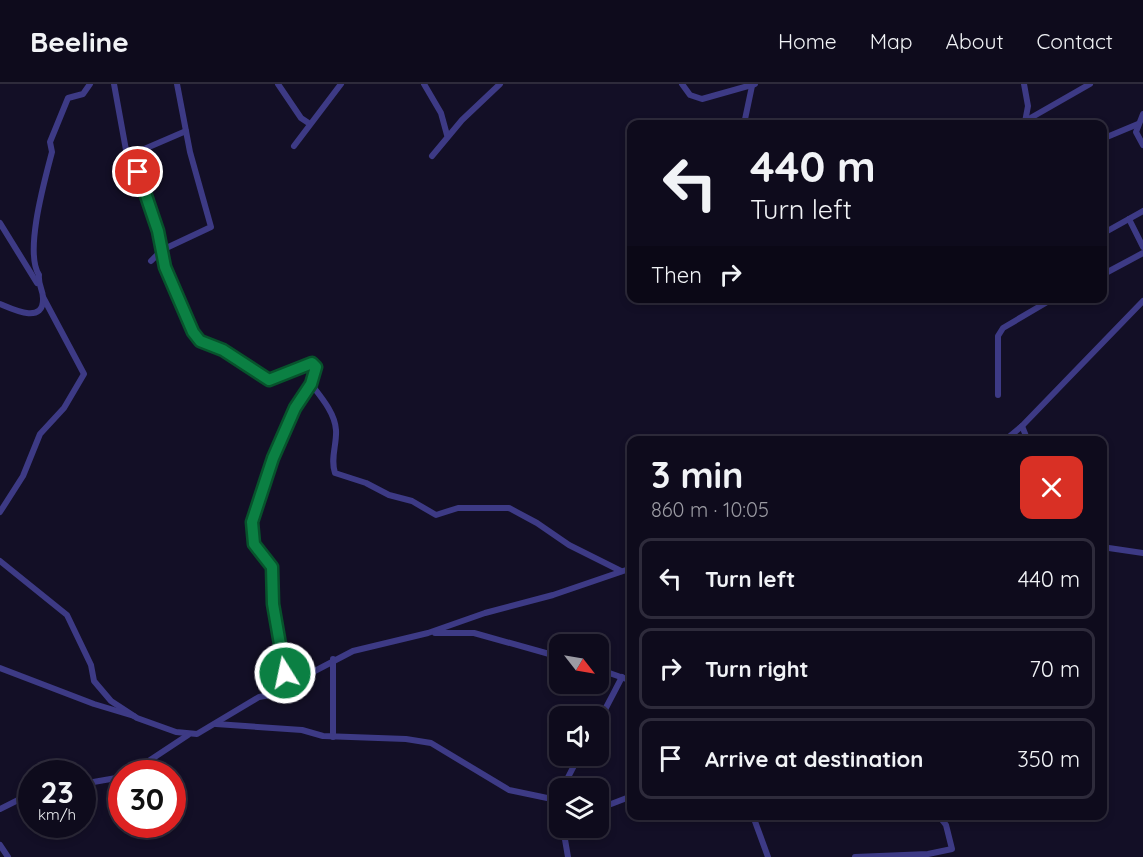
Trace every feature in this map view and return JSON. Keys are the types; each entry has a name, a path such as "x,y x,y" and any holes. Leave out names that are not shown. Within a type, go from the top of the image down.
{"street":[{"path":"38,284 39,275 33,266 37,213 52,152 50,142 68,98 83,94 90,84"},
{"path":"114,84 128,156 138,172 165,267 178,303 200,341 223,350 269,380 312,363 316,367 311,384 290,418 257,499 252,522 254,544 272,567 273,604 288,686"},
{"path":"151,261 162,250 210,226 186,131 177,84"},
{"path":"278,84 301,118 310,124"},
{"path":"294,146 340,84"},
{"path":"424,84 441,113 447,135"},
{"path":"432,156 447,135 500,84"},
{"path":"682,84 690,96 702,99 754,85 745,120"},
{"path":"1024,84 1028,106 1024,120"},
{"path":"1028,120 1090,84"},
{"path":"1143,114 1136,132 1143,145"},
{"path":"1107,137 1138,124"},
{"path":"128,156 186,131"},
{"path":"1107,231 1143,211"},
{"path":"1129,219 1142,244"},
{"path":"0,223 38,284 84,374 64,408 40,434 23,476 0,512"},
{"path":"1107,273 1143,253"},
{"path":"0,303 31,314 41,308 43,296"},
{"path":"1010,436 1143,301"},
{"path":"998,395 998,336 1003,327 1045,303"},
{"path":"311,384 328,408 335,425 333,466 337,474 412,501 436,515 458,507 516,511 568,545 621,571"},
{"path":"1022,426 1026,436"},
{"path":"1107,548 1143,553"},
{"path":"0,561 67,615 91,665 94,681 111,701 137,718"},
{"path":"150,760 188,735 201,733 259,697 281,693 288,686 333,659 368,646 428,633 485,613 545,598 627,569"},
{"path":"428,633 474,633 549,654"},
{"path":"333,659 333,737"},
{"path":"0,668 85,701 188,735"},
{"path":"609,673 627,679"},
{"path":"607,706 622,677"},
{"path":"216,724 302,730 333,737 406,739 430,743 509,790 549,799"},
{"path":"609,805 627,798"},
{"path":"0,809 18,800"},
{"path":"754,820 768,857"},
{"path":"942,820 946,825 956,857"},
{"path":"564,838 568,857"},
{"path":"0,845 8,857"},
{"path":"855,857 928,854 952,849"}],"route":[{"path":"138,172 158,231 171,284 178,303 200,341 213,344 269,380 306,364 312,363 316,367 311,384 295,408 273,458 257,499 251,531 254,544 271,562 273,604 285,673"}]}
